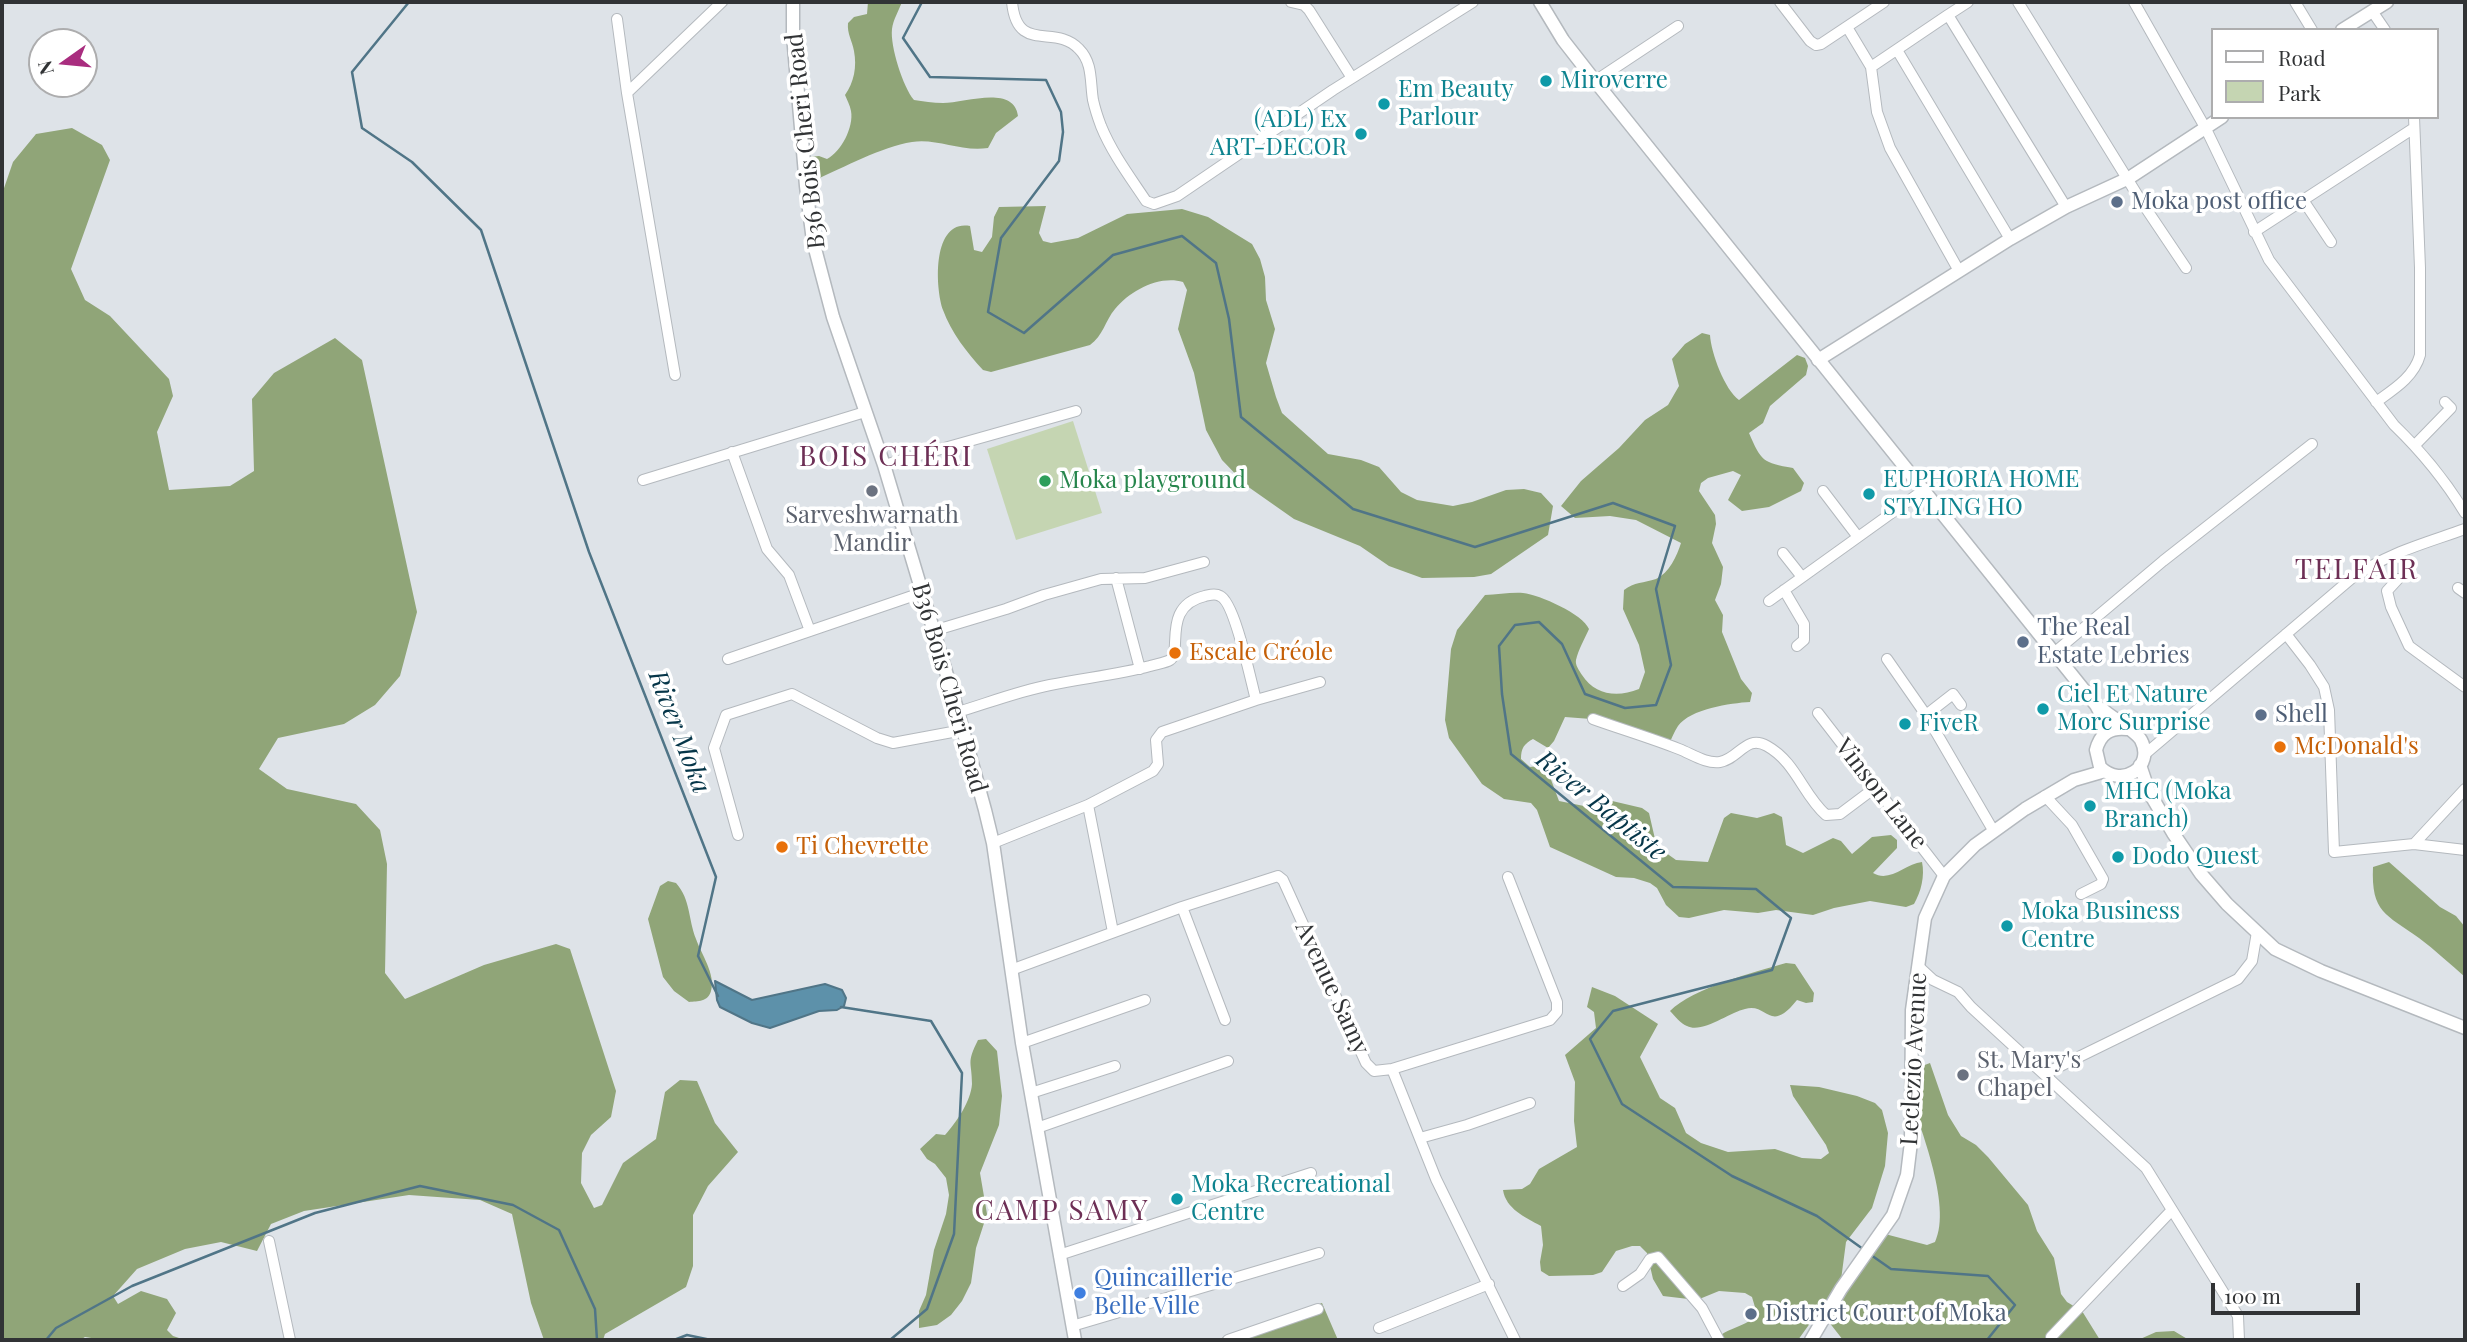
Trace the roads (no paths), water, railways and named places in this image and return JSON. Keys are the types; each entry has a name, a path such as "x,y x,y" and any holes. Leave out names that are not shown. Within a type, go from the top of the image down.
{"main road":[{"name":"B36 Bois Cheri Road","path":"793,2 793,35 813,240 833,317 884,465 958,712 993,843 1031,1093 1074,1340"},
{"path":"1540,2 1563,40 1595,81 2096,705 2104,720 2105,733"},
{"path":"2345,28 2387,2"},
{"path":"1818,360 2010,239 2066,207 2129,178 2219,119"},
{"path":"2096,705 2138,736 2149,792 2173,833 2201,874 2227,904 2257,932 2284,955 2465,1028"},
{"path":"2127,729 2111,729 2105,733 2097,744 2096,756 2105,771 2115,776 2126,776 2149,792"},
{"path":"2126,776 2142,754"},
{"name":"Leclezio Avenue","path":"2074,780 2096,756"},
{"name":"Leclezio Avenue","path":"1811,1340 1841,1289 1893,1215 1907,1175 1912,1010 1926,918 1944,876 1993,830 2045,796 2074,780 2105,771"}],"street":[{"path":"627,93 722,2"},
{"path":"1012,2 1014,20 1023,30 1038,36 1068,39 1080,50 1089,64 1093,102 1114,153 1146,201 1154,204 1177,195 1352,78 1473,2"},
{"path":"1292,2 1304,5 1309,10 1352,78"},
{"path":"1780,2 1816,45 1884,2"},
{"path":"1871,67 1968,2"},
{"path":"2018,2 2141,201 2186,268"},
{"path":"2134,2 2206,129 2269,260 2394,425 2415,444 2444,480 2465,513"},
{"path":"2295,2 2311,28"},
{"path":"2372,11 2384,28"},
{"path":"1948,15 2066,207"},
{"path":"617,19 675,375"},
{"path":"1595,81 1678,26"},
{"path":"1847,27 1871,67 1877,112 1890,148 1959,271"},
{"path":"1896,50 2010,239"},
{"path":"2254,232 2414,122"},
{"path":"2376,402 2410,375 2420,355 2420,268 2414,122"},
{"path":"2303,200 2331,242"},
{"path":"2415,444 2452,409"},
{"path":"884,465 1076,411"},
{"path":"643,480 865,412"},
{"path":"2055,652 2163,561 2312,444"},
{"path":"732,452 767,549 789,575 810,631"},
{"path":"1769,601 1925,489"},
{"path":"1823,491 1858,537"},
{"path":"2142,754 2352,578 2375,562 2411,546 2465,529"},
{"path":"1783,554 1802,577"},
{"path":"933,631 1101,579 1145,578 1204,562"},
{"path":"1116,578 1140,669"},
{"path":"2398,579 2387,591 2391,607 2409,646 2465,687"},
{"path":"1784,590 1804,624 1804,639 1797,646"},
{"path":"728,659 921,593"},
{"path":"958,712 1046,685 1140,669 1173,658 1177,621 1181,611 1190,604 1214,594 1223,596 1236,622 1256,700"},
{"path":"2286,634 2323,687 2329,710 2334,852 2414,844 2465,850"},
{"path":"1887,659 1926,715 1993,830"},
{"path":"993,843 1088,805 1153,771 1158,764 1156,740 1162,732 1256,700 1320,682"},
{"path":"737,835 714,748 726,715 792,694 877,738 893,743 963,730"},
{"path":"1926,715 1953,694 1961,705"},
{"name":"Vinson Lane","path":"1818,713 1944,876"},
{"path":"1593,719 1705,760 1720,762 1754,742 1763,744 1777,751 1795,771 1826,815 1840,814 1876,787"},
{"path":"2414,844 2465,789"},
{"path":"2045,796 2073,825 2103,879 2101,884 2081,894"},
{"path":"1088,805 1113,932"},
{"name":"Avenue Samy","path":"1011,970 1182,907 1278,876 1283,880 1366,1063 1374,1070 1392,1069 1436,1179 1515,1340"},
{"path":"1392,1069 1550,1020 1557,1012 1557,1002 1508,877"},
{"path":"1182,907 1225,1020"},
{"path":"2045,1074 2238,979 2252,961 2257,932"},
{"path":"1919,967 1933,980 1954,991 2146,1168 2238,1315 2239,1340"},
{"path":"1023,1043 1144,1000"},
{"path":"1037,1128 1228,1061"},
{"path":"1031,1093 1115,1066"},
{"path":"1420,1138 1467,1125 1530,1102"},
{"path":"1059,1255 1311,1173"},
{"path":"2051,1337 2172,1210"},
{"path":"269,1241 290,1340"},
{"path":"1072,1326 1319,1252"},
{"path":"1623,1286 1640,1275 1650,1259 1658,1258 1702,1308 1719,1340"},
{"path":"1379,1328 1489,1284"},
{"path":"1228,1340 1318,1309"}],"water":[{"path":"715,981 752,1000 825,984 842,990 846,998 844,1006 837,1010 819,1011 770,1028 752,1023 720,1007"}],"waterway":[{"name":"River Moka","path":"409,2 352,72 362,128 412,162 481,230 589,552 716,877 698,956 718,996"},
{"name":"River Baptiste","path":"922,2 903,38 930,77 1046,80 1061,112 1063,132 1059,161 1001,238 988,312 1024,333 1113,255 1182,236 1216,263 1229,319 1241,417 1353,509 1475,547 1613,503 1675,526 1656,589 1671,665 1656,705 1625,708 1585,694 1562,644 1539,622 1515,625 1499,646 1502,694 1511,754 1673,887 1756,889 1791,918 1772,970 1613,1011 1590,1039 1622,1104 1732,1176 1817,1216 1863,1249"},
{"name":"River Moka","path":"841,1007 931,1021 962,1073 954,1234 927,1309 890,1340"},
{"path":"46,1340 56,1328 132,1286 315,1213 420,1186 513,1205 559,1230 595,1309 597,1340"},
{"name":"River Baptiste","path":"1871,1255 1891,1269 1988,1276 2015,1305 1987,1340"},
{"name":"River Moka","path":"674,1340 687,1335 711,1340"}],"place":[{"name":"Miroverre","path":"1546,81"},
{"name":"Em Beauty Parlour","path":"1384,104"},
{"name":"(ADL) Ex ART-DECOR","path":"1361,134"},
{"name":"Moka post office","path":"2117,202"},
{"name":"Moka playground","path":"1045,481"},
{"name":"Sarveshwarnath Mandir","path":"872,491"},
{"name":"EUPHORIA HOME STYLING HO","path":"1869,494"},
{"name":"The Real Estate Lebries","path":"2023,642"},
{"name":"Escale Créole","path":"1175,653"},
{"name":"Ciel Et Nature Morc Surprise","path":"2043,709"},
{"name":"Shell","path":"2261,715"},
{"name":"FiveR","path":"1905,724"},
{"name":"McDonald's","path":"2280,747"},
{"name":"MHC (Moka Branch)","path":"2090,806"},
{"name":"Ti Chevrette","path":"782,847"},
{"name":"Dodo Quest","path":"2118,857"},
{"name":"Moka Business Centre","path":"2007,926"},
{"name":"St. Mary's Chapel","path":"1963,1075"},
{"name":"Moka Recreational Centre","path":"1177,1199"},
{"name":"Quincaillerie Belle Ville","path":"1080,1293"},
{"name":"District Court of Moka","path":"1751,1314"}],"district":[{"name":"BOIS CHÉRI","path":"886,457"},
{"name":"TELFAIR","path":"2357,570"},
{"name":"CAMP SAMY","path":"1062,1211"}]}
